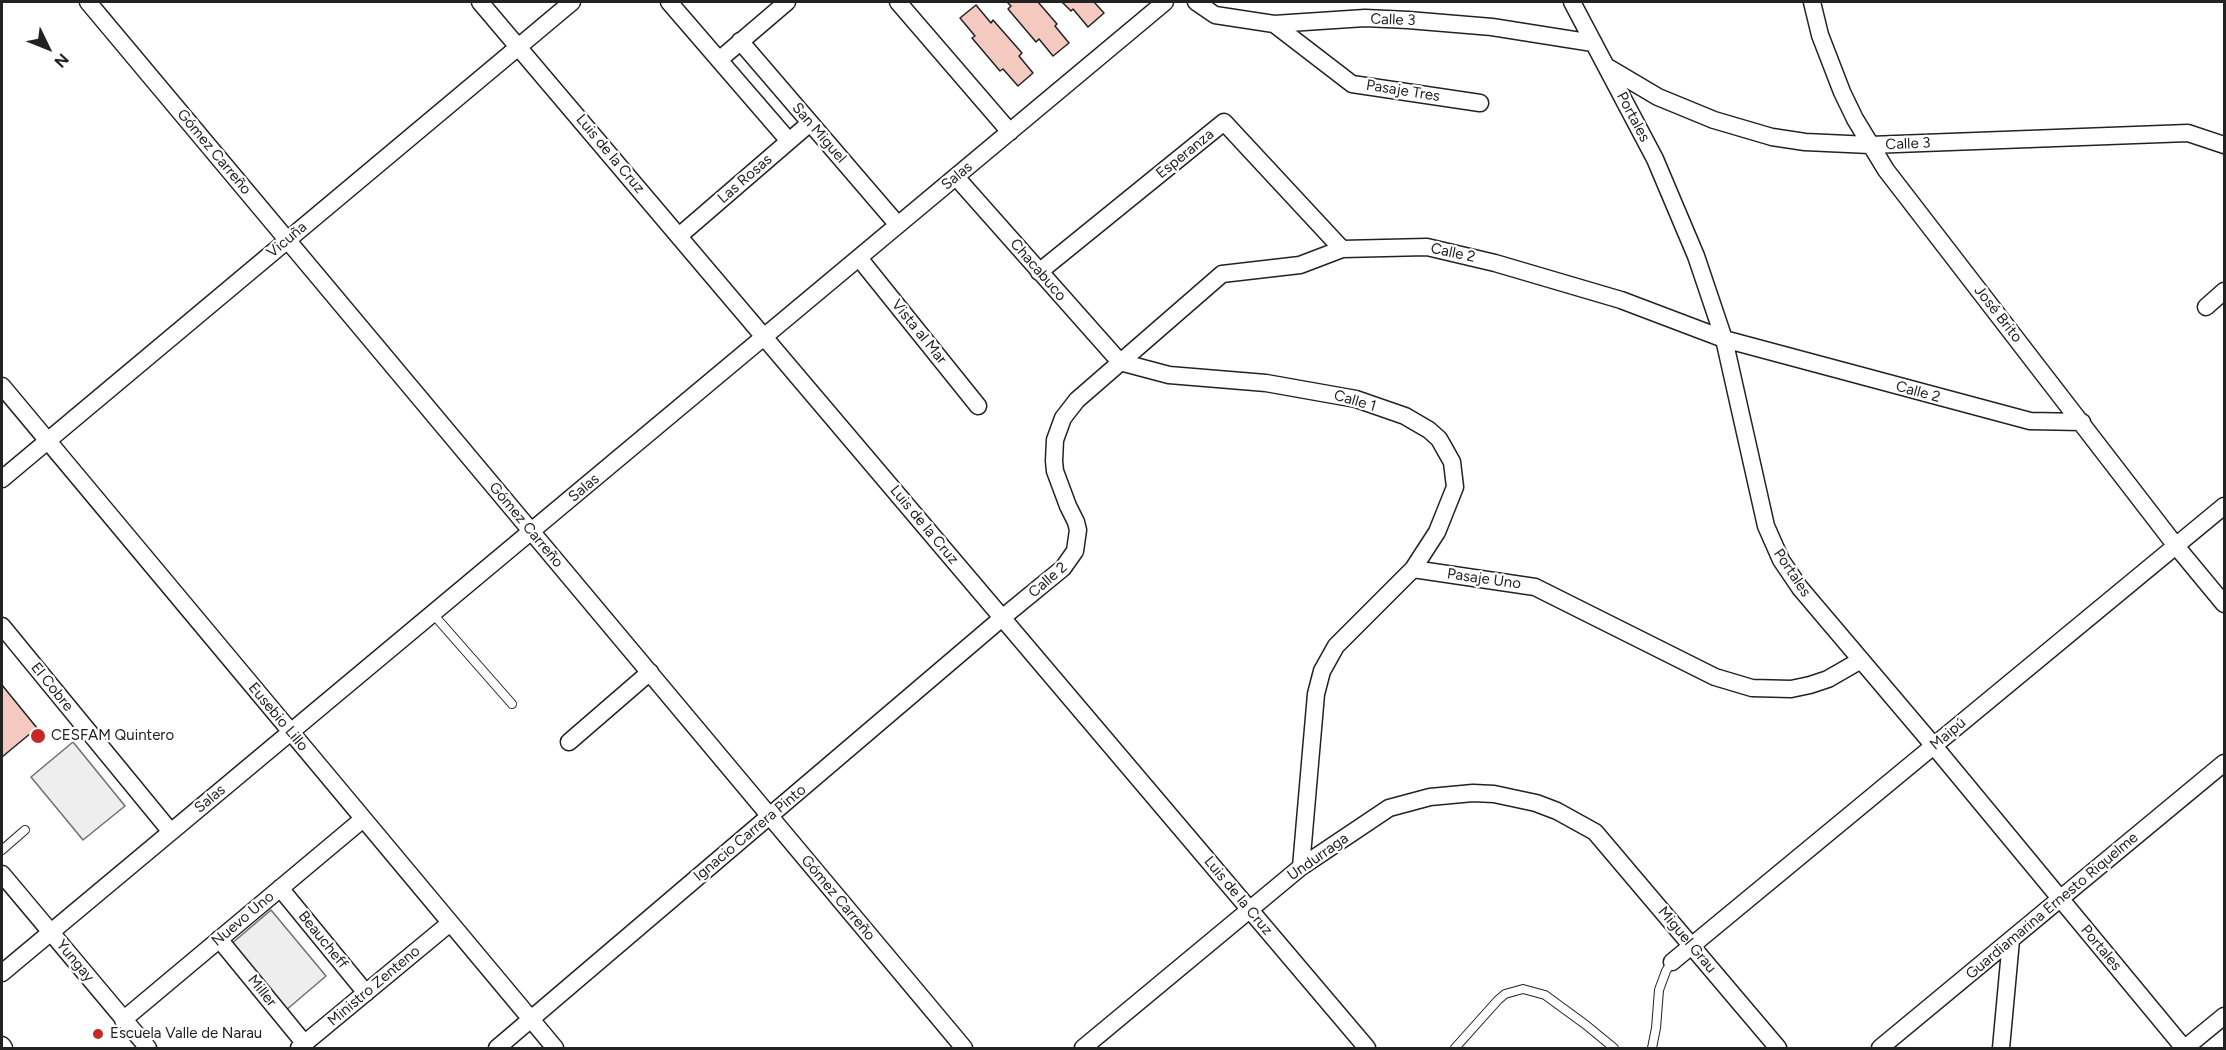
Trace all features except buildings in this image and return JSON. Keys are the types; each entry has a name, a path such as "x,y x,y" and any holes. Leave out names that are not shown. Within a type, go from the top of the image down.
{"street":[{"name":"Gómez Carreño","path":"88,2 964,1048"},
{"name":"Luis de la Cruz","path":"480,2 1367,1048"},
{"path":"498,22 501,2"},
{"name":"Vicuña","path":"2,479 572,2"},
{"name":"San Miguel","path":"669,2 789,141"},
{"path":"719,60 787,2"},
{"path":"898,2 1010,132"},
{"name":"Salas","path":"2,973 1165,2"},
{"name":"Calle 3","path":"1196,2 1215,15 1274,24 1365,18 1418,20 1492,27 1593,43"},
{"name":"Portales","path":"1572,2 1641,131 1677,207 1696,256 1724,339 1766,526 1781,560 1800,588 2185,1048"},
{"name":"José Brito","path":"1812,2 1830,64 1870,145 1903,193 2176,546 2224,604"},
{"name":"Pasaje Tres","path":"1274,24 1352,84 1480,103"},
{"name":"San Miguel","path":"740,41 898,225"},
{"name":"Calle 3","path":"1606,66 1658,97 1686,110 1772,137 1805,142 1870,145 2188,133 2224,145"},
{"name":"Esperanza","path":"1039,272 1224,122 1342,249"},
{"name":"Las Rosas","path":"679,236 810,123"},
{"name":"Chacabuco","path":"957,177 1120,362"},
{"name":"Calle 2","path":"1002,618 1063,568 1075,551 1078,530 1076,522 1055,471 1055,440 1058,428 1069,408 1222,274 1300,265 1342,249 1427,247 1495,263 1620,300 1724,339 2030,421 2082,422"},
{"name":"Vista al Mar","path":"859,258 978,406"},
{"path":"2206,307 2224,291"},
{"name":"Calle 1","path":"1120,362 1169,375 1266,383 1356,399 1405,416 1429,430 1446,451 1455,475 1455,487 1437,532 1413,569"},
{"name":"Eusebio Lillo","path":"2,386 555,1048"},
{"name":"Maipú","path":"1672,962 2224,506"},
{"path":"1301,867 1316,694 1322,671 1336,646 1413,569"},
{"name":"Pasaje Uno","path":"1413,569 1535,587 1715,677 1752,688 1782,689 1810,685 1828,679 1861,660"},
{"name":"Ignacio Carrera Pinto","path":"497,1048 1002,618"},
{"name":"El Cobre","path":"2,626 171,832"},
{"path":"569,742 650,672"},
{"name":"Guardiamarina Ernesto Riquelme","path":"1880,1048 2224,763"},
{"name":"Undurraga","path":"1083,1048 1301,867 1389,808 1420,799 1452,794 1494,794 1536,803 1557,811 1595,832"},
{"name":"Nuevo Uno","path":"123,1020 363,819"},
{"name":"Miguel Grau","path":"1595,832 1778,1048"},
{"name":"Yungay","path":"2,874 148,1048"},
{"name":"Beaucheff","path":"280,888 366,993"},
{"name":"Ministro Zenteno","path":"302,1046 450,922"},
{"name":"Miller","path":"219,939 302,1046"},
{"path":"2001,1048 2011,940"},
{"path":"2185,1048 2224,1016"}],"lane":[{"path":"433,614 512,704"},
{"path":"2,850 25,830"},
{"path":"1652,1048 1659,1009 1659,990 1672,962"},
{"path":"1455,1048 1498,1000 1523,989 1545,995 1614,1048"}],"shaded area":[{"path":"73,742 125,806 83,840 31,777"},
{"path":"271,910 326,976 285,1011 230,945"}],"place":[{"name":"CESFAM Quintero","path":"38,736"},
{"name":"Escuela Valle de Narau","path":"98,1034"}]}
